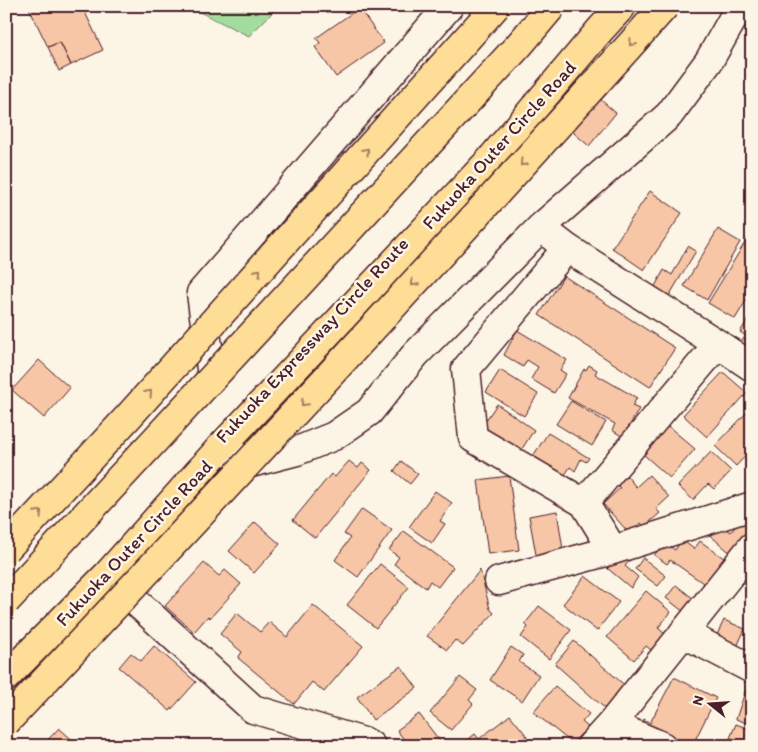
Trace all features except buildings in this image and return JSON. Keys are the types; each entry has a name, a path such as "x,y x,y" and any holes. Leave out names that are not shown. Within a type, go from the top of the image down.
{"highway":[{"path":"6,549 143,401 496,6"},
{"path":"6,593 475,95 551,6"},
{"path":"6,601 493,73 551,6"},
{"name":"Fukuoka Expressway Circle Route","path":"6,672 522,112 616,6"},
{"name":"Fukuoka Outer Circle Road","path":"6,677 107,575 220,448 491,159 622,6"},
{"path":"6,722 230,483 665,6"}],"street":[{"path":"212,376 201,293 449,6"},
{"path":"220,448 251,463 297,451 334,436 369,412 415,355 540,228 669,116 709,62 740,6"},
{"path":"540,228 567,248 752,367"},
{"path":"567,248 466,370 473,438 584,502 612,550"},
{"path":"584,502 718,344"},
{"path":"499,582 612,550 752,506"},
{"path":"591,746 611,724 752,547"},
{"path":"107,575 252,709 368,743 371,746"},
{"path":"683,633 752,669"},
{"path":"611,724 662,746"}],"green space":[{"path":"187,6 279,6 249,36"}]}
